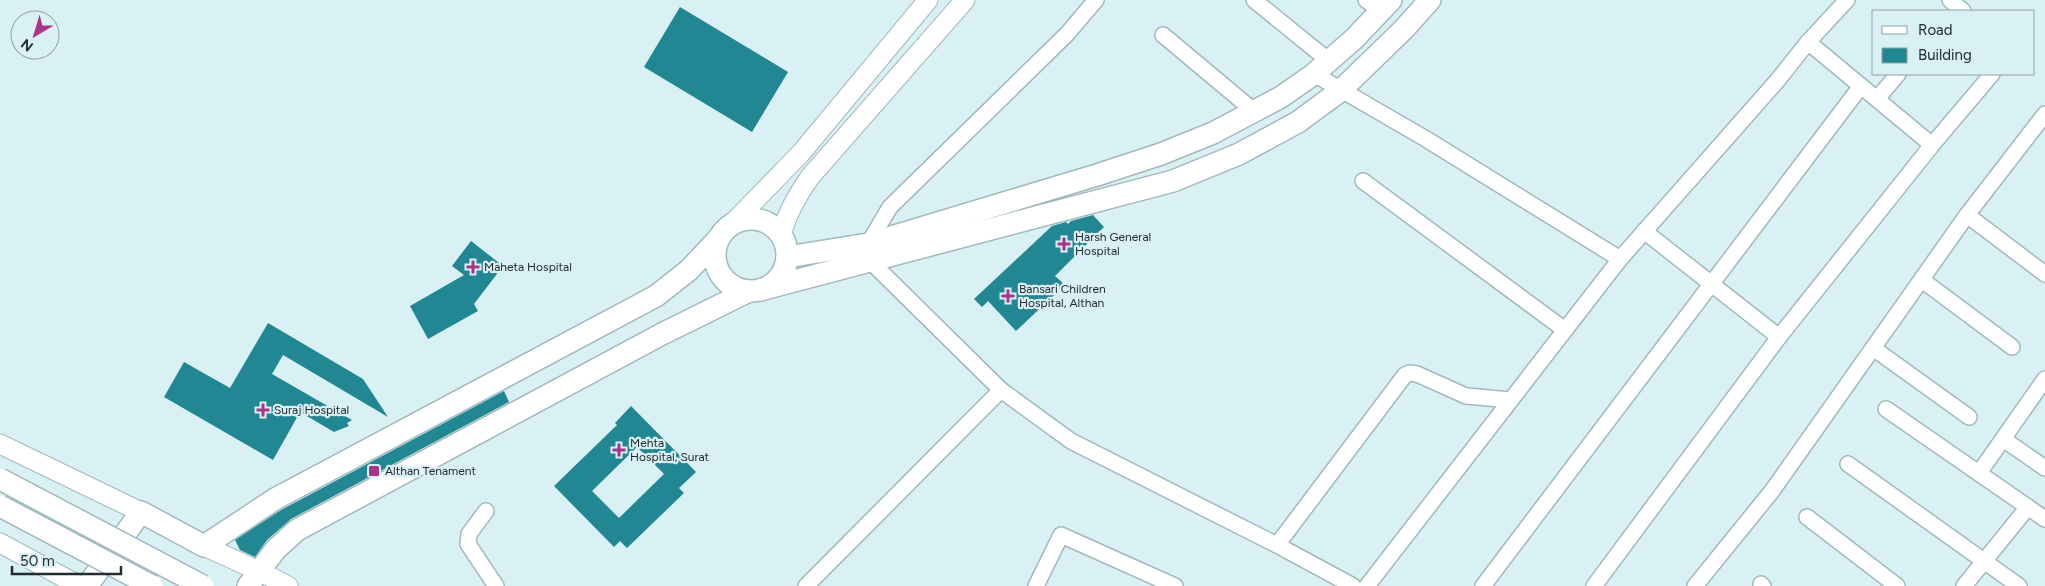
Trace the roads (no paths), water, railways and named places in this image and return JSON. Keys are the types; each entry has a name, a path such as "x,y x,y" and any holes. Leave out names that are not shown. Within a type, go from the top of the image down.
{"main road":[{"path":"787,257 820,250 865,251 1173,181 1239,154 1298,122 1340,91 1404,30 1430,0"},
{"path":"254,578 276,549 297,530 662,334 755,291 865,251 1152,157 1213,133 1256,112 1281,97 1321,67 1380,4"},
{"path":"87,586 142,512 204,546 275,499 656,296 689,270 724,233 739,222 750,220 763,221 774,227 781,236 786,246 787,257 785,268 779,278 771,286 755,291 738,288 728,282 720,273 716,261 716,249 724,233"},
{"path":"0,479 203,586"},
{"path":"0,506 152,586"}],"street":[{"path":"724,233 801,153 928,0"},
{"path":"781,236 789,211 810,177 964,0"},
{"path":"1096,0 1067,34 890,206 865,251 1001,390 1071,441 1277,545 1353,586"},
{"path":"1254,0 1321,67 1340,91 1426,139 1620,259"},
{"path":"1367,586 1620,259 1777,81 1808,42 1847,0"},
{"path":"1163,35 1256,112"},
{"path":"1808,42 1932,144"},
{"path":"1877,99 1897,75"},
{"path":"1594,586 1779,337 1932,144 1991,75"},
{"path":"1483,586 1861,86"},
{"path":"1695,586 1772,491 1967,215 2045,114"},
{"path":"1363,181 1565,330"},
{"path":"1967,215 2045,274"},
{"path":"1644,231 1779,337"},
{"path":"1922,280 2012,347"},
{"path":"1874,348 1969,417"},
{"path":"1277,545 1405,375 1410,373 1416,374 1466,396 1510,400"},
{"path":"1979,473 2045,380"},
{"path":"806,586 1001,390"},
{"path":"1886,409 2045,519"},
{"path":"2003,439 2045,468"},
{"path":"0,444 142,512"},
{"path":"1848,464 2018,586"},
{"path":"1964,586 2028,508"},
{"path":"486,511 469,534 468,544 496,586"},
{"path":"1807,517 1897,586"},
{"path":"1036,586 1062,535 1174,586"},
{"path":"0,543 80,586"},
{"path":"204,546 254,578 288,586"}],"place":[{"name":"Harsh General Hospital","path":"1064,244"},
{"name":"Maheta Hospital","path":"473,267"},
{"name":"Bansari Children Hospital, Althan","path":"1008,296"},
{"name":"Suraj Hospital","path":"263,410"},
{"name":"Mehta Hospital, Surat","path":"619,450"},
{"name":"Althan Tenament","path":"374,471"}]}
